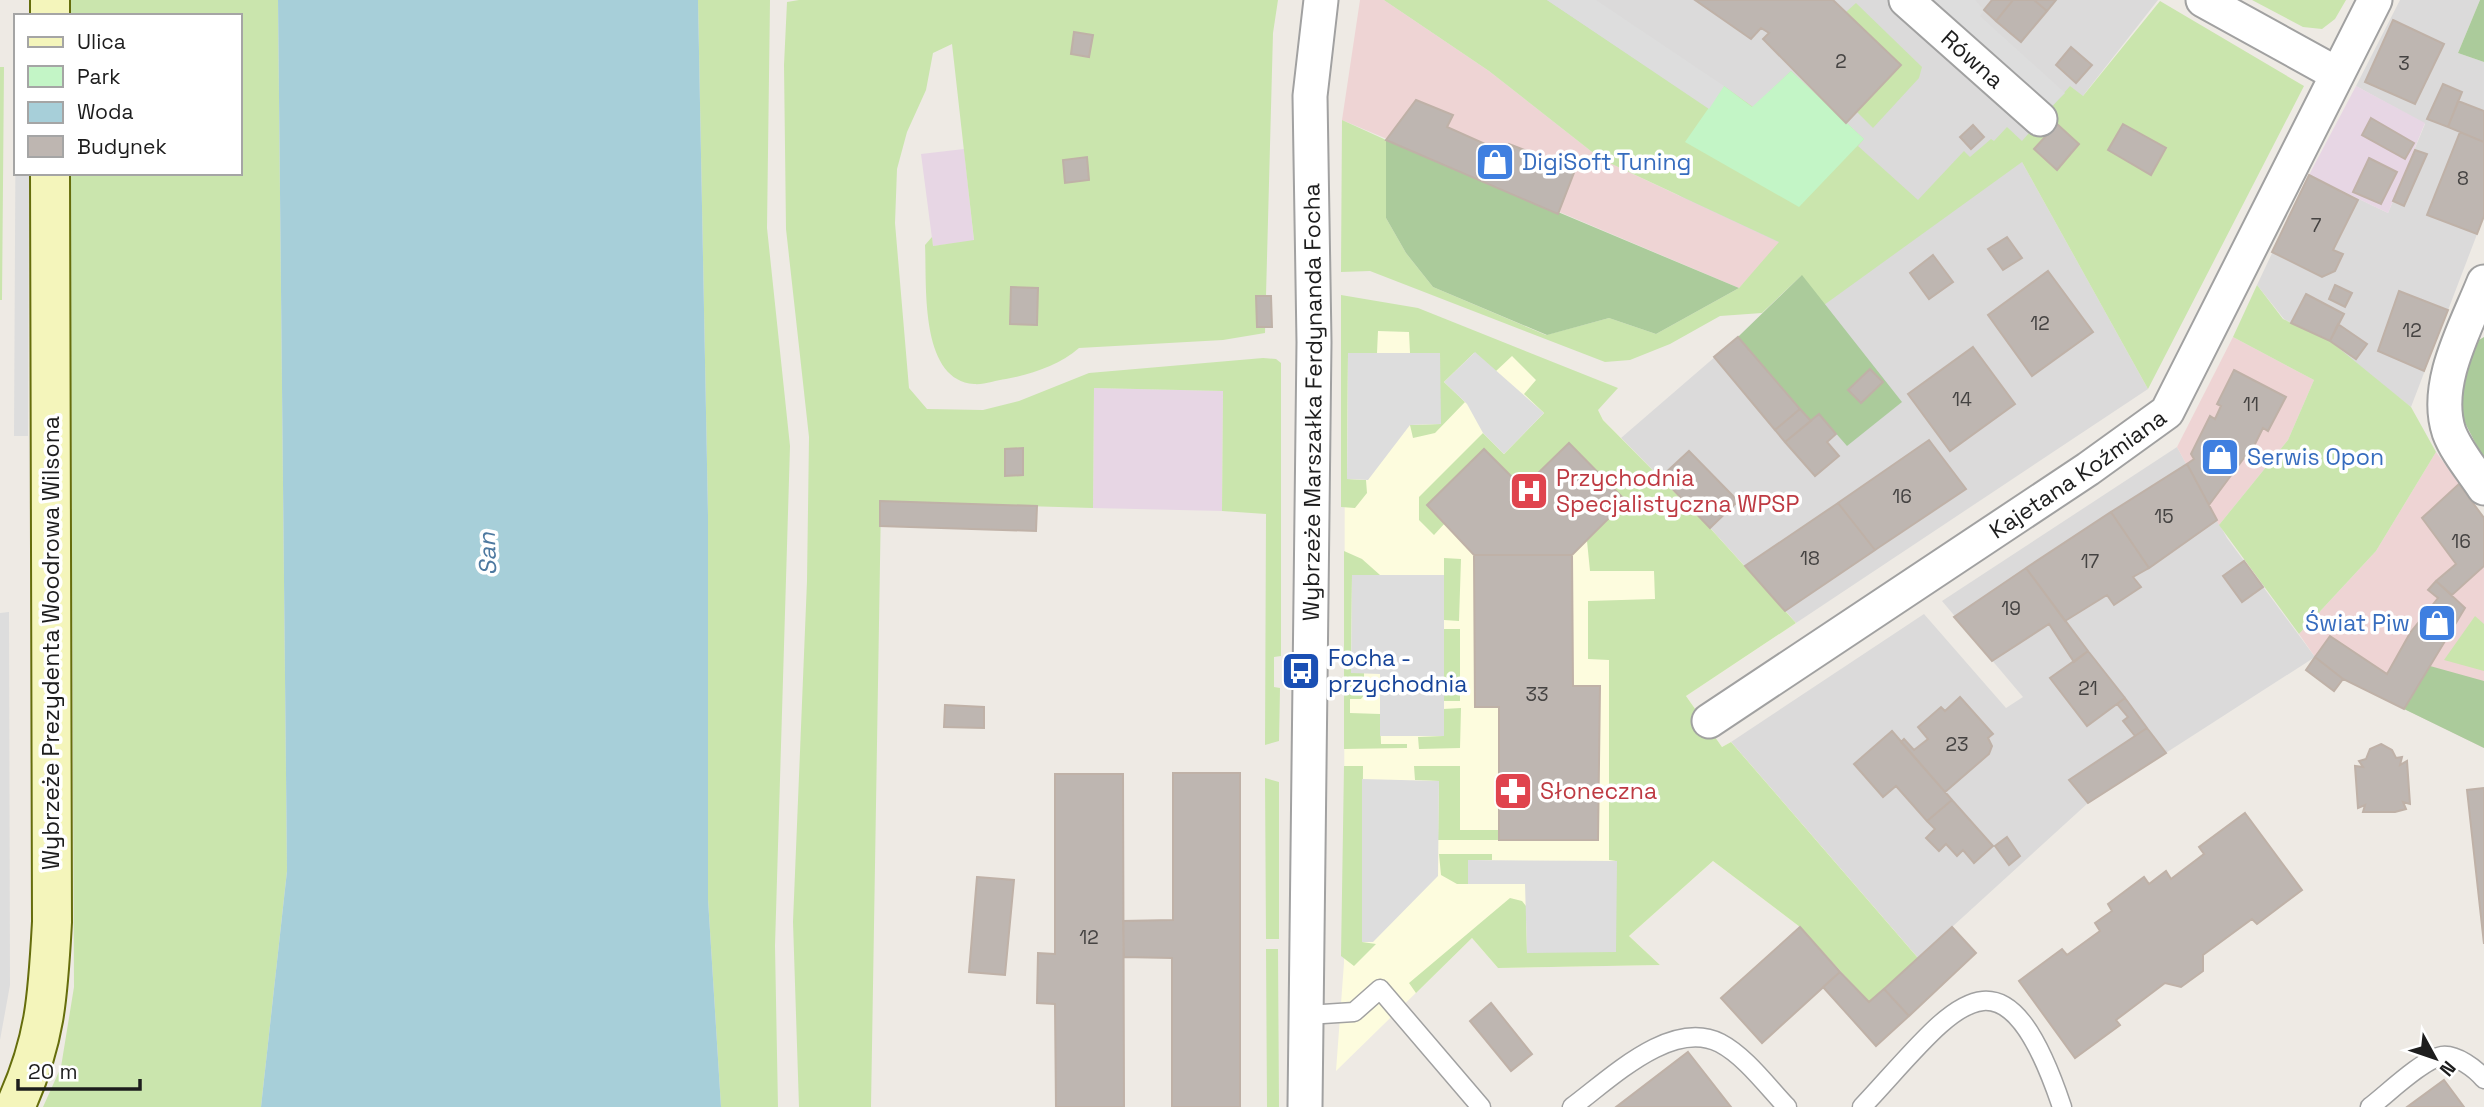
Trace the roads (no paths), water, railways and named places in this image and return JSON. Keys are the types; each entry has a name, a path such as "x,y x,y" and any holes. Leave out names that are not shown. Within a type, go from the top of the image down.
{"street":[{"name":"Wybrzeże Marszałka Ferdynanda Focha","path":"1306,1107 1314,342 1310,96 1316,19 1321,0"},
{"name":"Równa","path":"1906,0 2040,119"},
{"path":"2203,0 2337,74"},
{"name":"Kajetana Koźmiana","path":"1709,721 2088,469 2167,412 2375,0"},
{"name":"Wybrzeże Prezydenta Woodrowa Wilsona","path":"15,1107 31,1072 44,1025 52,922 50,175"},
{"path":"2484,282 2454,359 2442,404 2450,435 2484,488"}],"lane":[{"path":"1307,1015 1354,1012 1380,989 1481,1107"},
{"path":"1862,1107 1958,1007 1982,999 2000,1001 2022,1021 2047,1062 2062,1107"},
{"path":"1572,1107 1651,1049 1671,1040 1700,1038 1719,1043 1742,1061 1787,1107"},
{"path":"2370,1107 2431,1061 2444,1055 2469,1066 2484,1079"}],"water":[{"name":"San","path":"278,0 698,0 708,515 708,899 721,1107 261,1107 287,871"}],"place":[{"name":"DigiSoft Tuning","path":"1495,162"},
{"name":"Serwis Opon","path":"2220,457"},
{"name":"Przychodnia Specjalistyczna WPSP","path":"1529,491"},
{"name":"Świat Piw","path":"2437,623"},
{"name":"Focha - przychodnia","path":"1301,671"},
{"name":"Słoneczna","path":"1513,791"}]}
